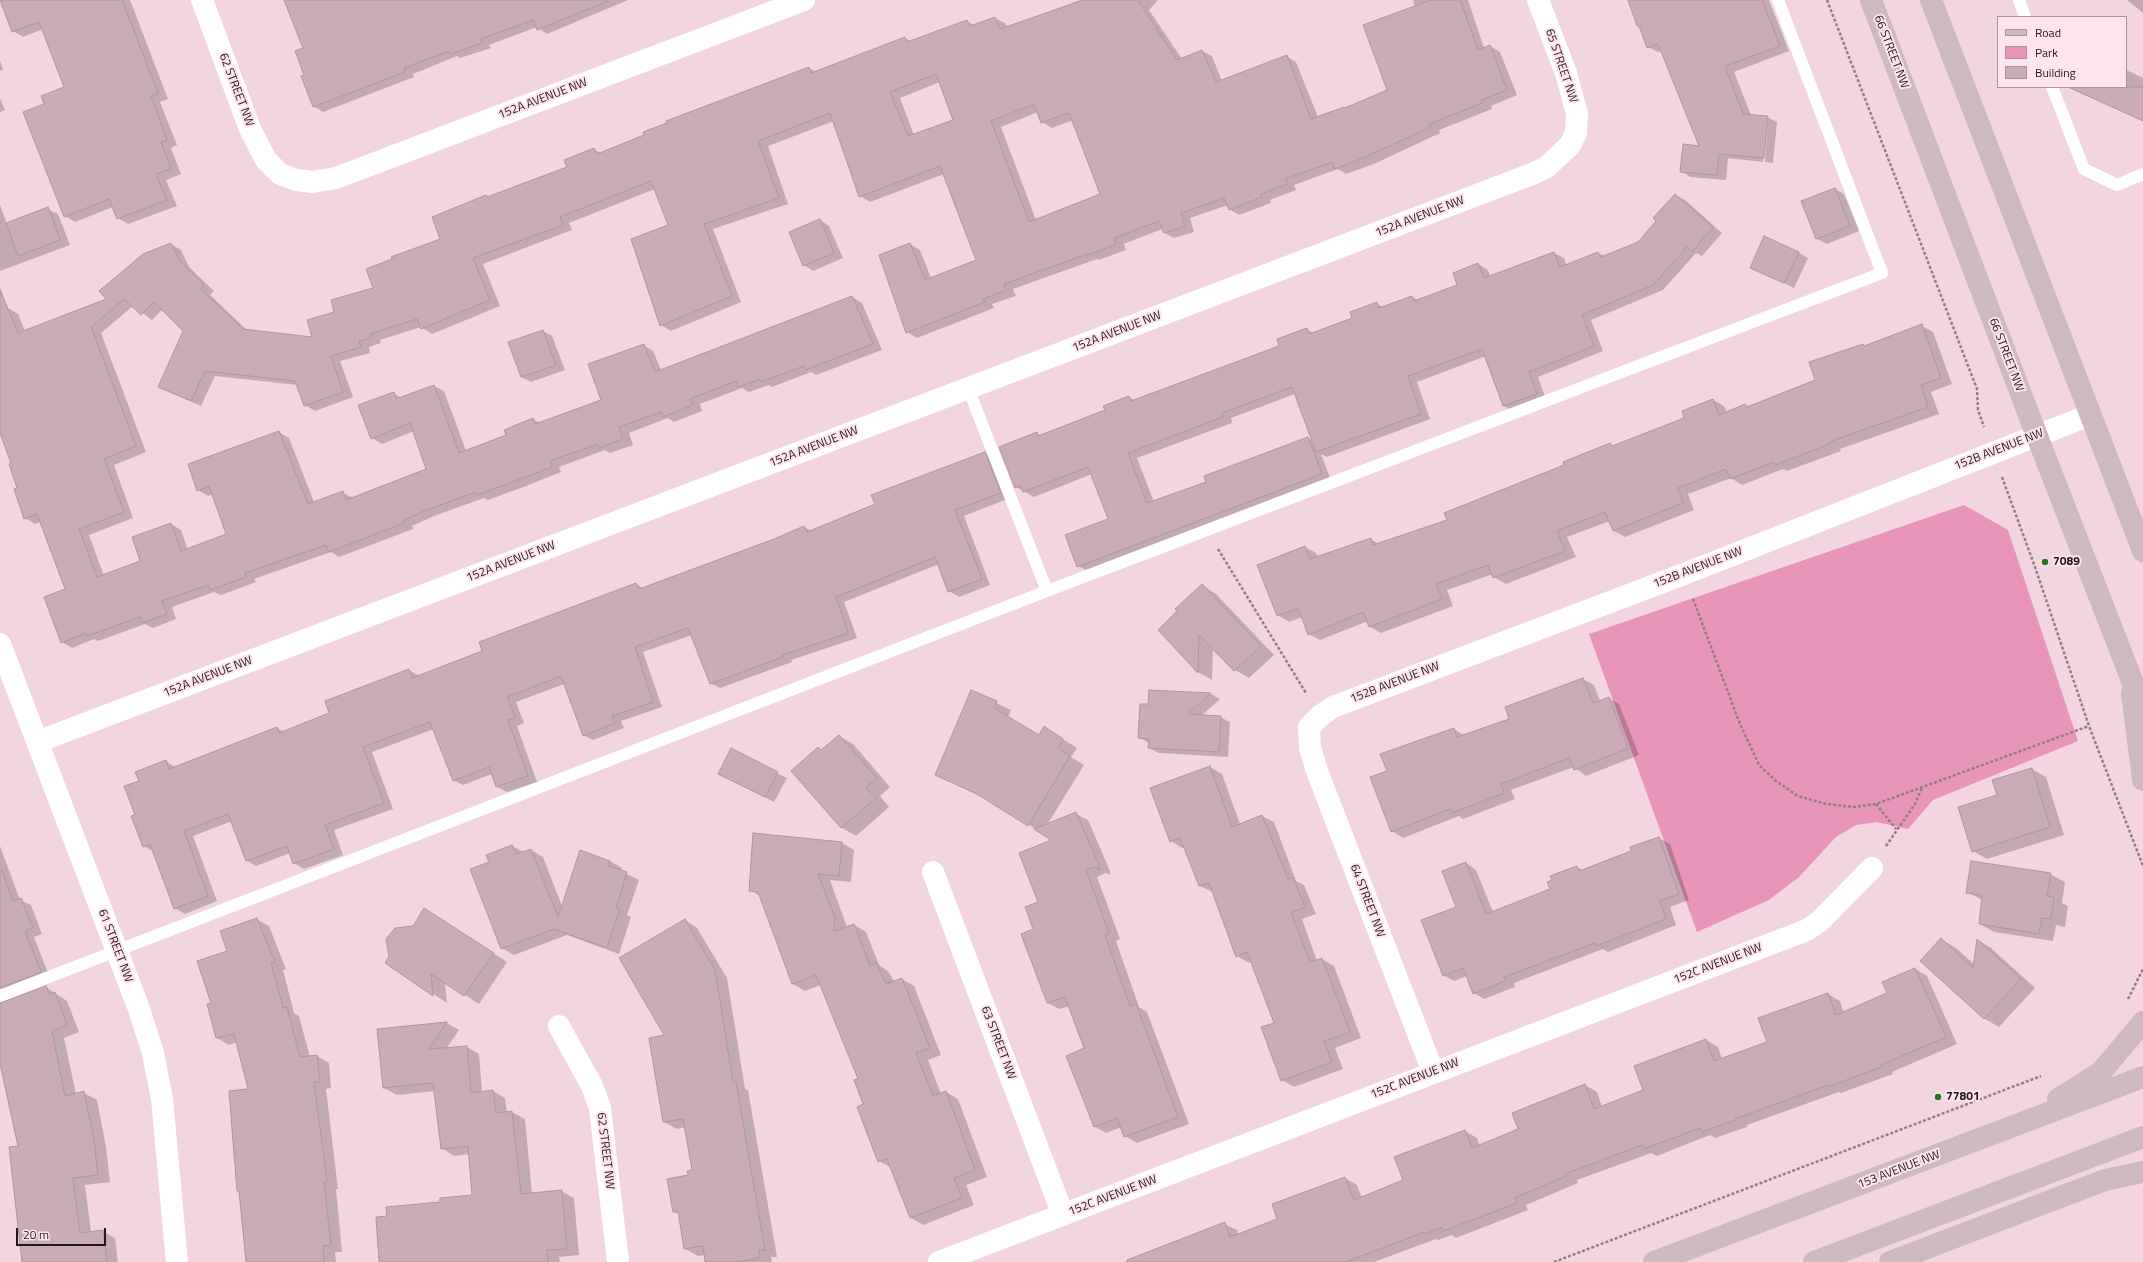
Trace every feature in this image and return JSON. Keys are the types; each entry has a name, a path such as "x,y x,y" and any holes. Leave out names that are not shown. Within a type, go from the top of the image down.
{"main road":[{"name":"66 STREET NW","path":"1871,0 2143,709"},
{"path":"1932,0 2143,551"},
{"path":"2129,674 2143,780"},
{"path":"2019,1124 2101,1072 2143,1022"},
{"name":"153 AVENUE NW","path":"1654,1262 2143,1077"},
{"path":"1814,1262 2143,1137"},
{"path":"1890,1262 2105,1180 2143,1172"}],"street":[{"name":"62 STREET NW","path":"202,0 250,129 266,160 280,174"},
{"name":"152A AVENUE NW","path":"280,174 296,180 313,182 336,178 804,0"},
{"name":"65 STREET NW","path":"1538,0 1573,96 1577,114 1576,133"},
{"name":"152A AVENUE NW","path":"37,742 1532,174 1547,167 1561,155 1570,145 1576,133"},
{"name":"152B AVENUE NW","path":"1315,722 1332,707 1684,574 2090,415"},
{"name":"61 STREET NW","path":"0,644 139,1009 155,1061 162,1099 177,1262"},
{"name":"64 STREET NW","path":"1315,722 1310,748 1317,771 1433,1072"},
{"name":"152C AVENUE NW","path":"939,1262 1807,930 1820,921 1872,868"},
{"name":"63 STREET NW","path":"933,872 1063,1215"},
{"name":"62 STREET NW","path":"559,1026 592,1086 600,1108 618,1262"}],"lane":[{"path":"0,996 1047,591 1882,273 1778,0"},
{"path":"2019,0 2025,16"},
{"path":"2052,88 2084,169 2117,185 2143,174"},
{"path":"968,388 1047,591"}],"path":[{"path":"1827,0 1977,389 1978,410"},
{"path":"2011,501 2089,726 2143,866"},
{"path":"1206,530 1315,722"},
{"path":"1684,574 1740,724 1759,765 1776,781 1798,796 1826,804 1854,807 1876,804 2089,726"},
{"path":"1872,868 1896,829 1915,804 1922,787"},
{"path":"1876,804 1896,829"},
{"path":"2127,1001 2142,975 2143,969"},
{"path":"1554,1262 2047,1074"}],"green space":[{"path":"1964,505 2008,530 2078,741 1933,800 1908,829 1877,822 1856,825 1836,837 1799,877 1769,900 1697,932 1589,634"}],"building":[{"path":"0,0 122,0 158,93 151,96 167,140 161,142 171,169 156,174 167,200 117,219 109,199 64,217 23,112 44,104 41,96 64,87 39,22 12,32"},
{"path":"284,0 608,1 537,30 533,20 481,39 482,43 450,54 449,51 404,68 405,72 313,107 301,76 304,75 295,51 303,48"},
{"path":"1083,0 1138,0 1177,60 1202,50 1216,82 1287,55 1311,119 1344,107 1345,108 1387,90 1363,25 1431,0 1460,0 1478,50 1490,45 1507,90 1481,100 1482,103 1429,124 1431,127 1363,158 1335,169 1332,162 1285,179 1287,184 1261,194 1262,197 1229,210 1224,198 1181,213 1185,226 1164,233 1159,221 1114,238 1116,244 1004,284 1006,290 983,299 985,302 906,333 879,255 910,243 925,280 976,260 940,166 859,197 830,113 758,141 779,198 704,224 732,296 660,326 631,239 668,225 651,181 560,217 563,225 473,258 490,300 421,329 417,319 370,334 371,338 359,341 361,347 331,356 343,392 304,406 295,381 205,371 191,401 158,387 183,331 154,302 141,315 124,299 91,327 136,446 104,459 124,512 79,529 97,577 140,561 132,537 171,523 181,551 226,534 209,486 197,491 188,464 279,431 308,504 343,491 346,500 426,469 410,423 371,439 358,405 394,392 396,399 434,385 459,453 506,435 504,430 533,418 535,424 601,400 588,364 644,344 655,372 852,296 873,344 805,370 804,366 761,382 760,379 738,387 736,381 690,399 693,405 663,417 661,412 619,427 623,439 599,448 598,444 550,461 552,467 477,495 476,492 424,511 403,521 404,523 329,552 326,545 245,573 246,577 210,590 208,585 162,601 167,614 142,623 140,617 87,636 86,633 61,643 44,597 65,589 37,514 24,519 14,489 17,488 9,464 11,463 0,433 0,290 18,333 106,299 99,291 143,254 171,243 179,260 204,285 201,289 243,329 312,337 307,320 334,312 331,300 373,288 366,269 392,259 391,257 440,239 432,217 486,195 487,197 567,167 564,160 594,148 597,154 644,135 643,132 667,123 666,121 809,67 811,73 905,37 907,42 967,20 970,26 995,17 1000,29","holes":["936,74 953,120 908,136 890,92","1034,104 1041,123 1069,113 1100,194 1029,222 991,121"]},
{"path":"1628,0 1762,0 1780,46 1725,66 1743,114 1768,116 1764,158 1719,154 1717,175 1680,172 1683,144 1699,146 1658,44 1647,48 1639,26 1637,26"},
{"path":"2143,87 2143,121 2070,88"},
{"path":"1835,188 1850,226 1816,239 1801,201"},
{"path":"1675,194 1713,227 1692,252 1687,247 1653,285 1582,315 1594,346 1529,372 1537,394 1503,406 1482,349 1408,376 1421,414 1316,452 1292,387 1222,413 1223,417 1128,453 1147,503 1206,482 1204,476 1308,437 1322,474 1077,567 1065,535 1108,519 1088,467 1023,492 1021,486 1015,488 999,447 1037,432 1038,436 1105,410 1103,406 1129,396 1131,401 1279,346 1277,339 1307,328 1309,334 1352,318 1350,312 1377,302 1379,308 1412,296 1414,301 1457,285 1453,273 1478,263 1484,278 1554,252 1560,267 1598,252 1601,257 1638,242 1656,221 1653,218"},
{"path":"48,207 60,240 18,256 6,223"},
{"path":"820,219 834,253 803,266 789,232"},
{"path":"1764,236 1799,252 1784,283 1750,268"},
{"path":"1922,324 1941,378 1921,385 1928,407 1829,442 1830,444 1775,465 1774,462 1730,479 1726,469 1678,488 1683,503 1613,531 1605,512 1557,531 1565,551 1493,578 1488,565 1436,584 1442,599 1369,627 1363,612 1308,635 1298,608 1277,616 1257,565 1305,546 1310,559 1371,538 1373,545 1447,520 1444,513 1564,465 1563,462 1610,443 1612,446 1684,418 1682,411 1713,399 1719,415 1745,404 1747,407 1815,380 1809,362 1863,344 1864,346"},
{"path":"543,330 556,365 521,377 508,342"},
{"path":"985,452 1001,493 955,510 982,579 948,592 935,557 836,597 848,633 782,655 783,657 710,684 688,628 635,647 653,702 612,716 615,723 583,736 561,676 507,697 515,718 508,720 528,776 496,787 489,767 453,781 430,722 363,747 384,803 325,825 334,849 293,864 287,846 246,861 228,814 184,831 208,896 174,909 150,844 143,847 131,816 135,815 124,786 139,781 135,772 166,760 169,769 277,727 279,733 329,713 325,701 409,669 412,678 482,651 479,642 636,583 639,589 774,539 804,526 807,532 875,504 871,495"},
{"path":"1202,584 1261,646 1234,671 1199,635 1198,673 1158,630 1177,611 1175,609"},
{"path":"1583,678 1593,703 1609,697 1628,748 1574,770 1569,758 1501,784 1504,793 1452,813 1450,809 1391,832 1370,777 1387,771 1380,754 1454,728 1457,737 1509,719 1505,707"},
{"path":"971,690 997,701 994,708 1039,735 1044,726 1063,739 1058,748 1070,756 1028,826 977,794 935,775"},
{"path":"1149,690 1211,693 1188,714 1221,716 1219,752 1148,748 1149,739 1138,738 1140,704 1148,704"},
{"path":"839,735 877,778 866,787 876,798 841,828 791,771 818,747 821,750"},
{"path":"731,748 778,772 765,797 718,774"},
{"path":"1210,766 1232,827 1262,815 1288,879 1293,877 1305,907 1291,913 1310,962 1322,958 1350,1032 1324,1041 1332,1062 1281,1081 1261,1027 1274,1023 1247,952 1236,957 1209,883 1199,886 1180,838 1170,842 1150,788"},
{"path":"2032,768 2050,827 1972,852 1958,807 1997,795 1992,780"},
{"path":"1076,812 1099,865 1100,870 1094,867 1086,870 1109,933 1105,935 1130,1006 1136,1004 1178,1117 1124,1137 1117,1118 1094,1127 1066,1056 1084,1048 1065,997 1047,1003 1021,934 1033,929 1025,907 1038,902 1019,853 1051,840 1034,829"},
{"path":"753,833 842,842 839,876 818,874 835,918 834,931 854,924 870,966 877,963 886,984 902,978 930,1048 916,1053 933,1096 946,1091 975,1170 954,1178 962,1198 910,1218 887,1159 878,1162 857,1107 863,1104 854,1080 858,1079 816,975 792,984 758,892 749,891"},
{"path":"1659,837 1679,894 1660,901 1666,919 1596,946 1595,943 1504,977 1505,981 1473,994 1463,968 1443,976 1421,920 1456,907 1442,871 1466,862 1486,914 1550,889 1547,882 1552,880 1550,876 1577,866 1579,871 1631,851 1630,847"},
{"path":"512,845 516,854 531,849 558,917 580,850 610,861 608,866 627,872 616,908 620,909 607,948 554,929 501,949 470,869 489,862 486,855"},
{"path":"1971,861 2051,873 2047,896 2054,897 2051,919 2042,918 2039,934 1979,924 1982,895 1966,893"},
{"path":"2,871 13,901 21,898 33,928 25,931 41,972 0,988 0,872"},
{"path":"424,908 494,953 464,996 431,974 433,996 385,963 389,956 386,939 395,928 413,926"},
{"path":"257,918 275,962 271,963 283,1008 287,1007 300,1057 317,1055 320,1082 314,1082 327,1182 324,1182 331,1245 323,1246 324,1262 246,1262 239,1191 237,1191 229,1091 248,1089 234,1034 216,1038 207,1004 211,1003 197,961 227,951 220,931"},
{"path":"685,919 715,970 733,1082 736,1082 765,1250 759,1250 760,1258 735,1262 705,1262 703,1246 684,1249 678,1211 673,1212 667,1179 688,1175 687,1171 692,1170 683,1119 663,1122 649,1038 664,1035 619,958"},
{"path":"1941,938 1973,968 1977,939 2021,979 1984,1019 1920,961"},
{"path":"1915,968 1946,1037 1881,1065 1881,1067 1828,1087 1828,1085 1702,1132 1700,1128 1644,1149 1642,1145 1565,1174 1566,1176 1515,1198 1517,1203 1443,1231 1442,1227 1425,1234 1424,1232 1346,1262 1127,1262 1127,1260 1225,1222 1230,1237 1277,1219 1272,1204 1345,1177 1354,1200 1403,1180 1394,1157 1465,1130 1472,1148 1518,1129 1512,1113 1585,1084 1594,1109 1643,1090 1634,1066 1706,1039 1714,1061 1767,1042 1758,1018 1828,993 1836,1015 1887,993 1882,982"},
{"path":"46,986 49,994 55,992 67,1025 52,1031 65,1096 84,1091 94,1140 98,1175 73,1178 80,1233 103,1230 107,1262 22,1262 9,1147 18,1146 0,1064 0,1003"},
{"path":"447,1022 429,1049 467,1046 471,1093 493,1090 496,1113 512,1111 521,1194 562,1190 567,1249 547,1250 548,1262 379,1262 376,1217 387,1216 386,1207 440,1202 440,1198 472,1195 468,1146 441,1149 433,1083 383,1088 377,1029"}],"place":[{"name":"7089","path":"2045,562"},
{"name":"77801","path":"1938,1097"}]}
